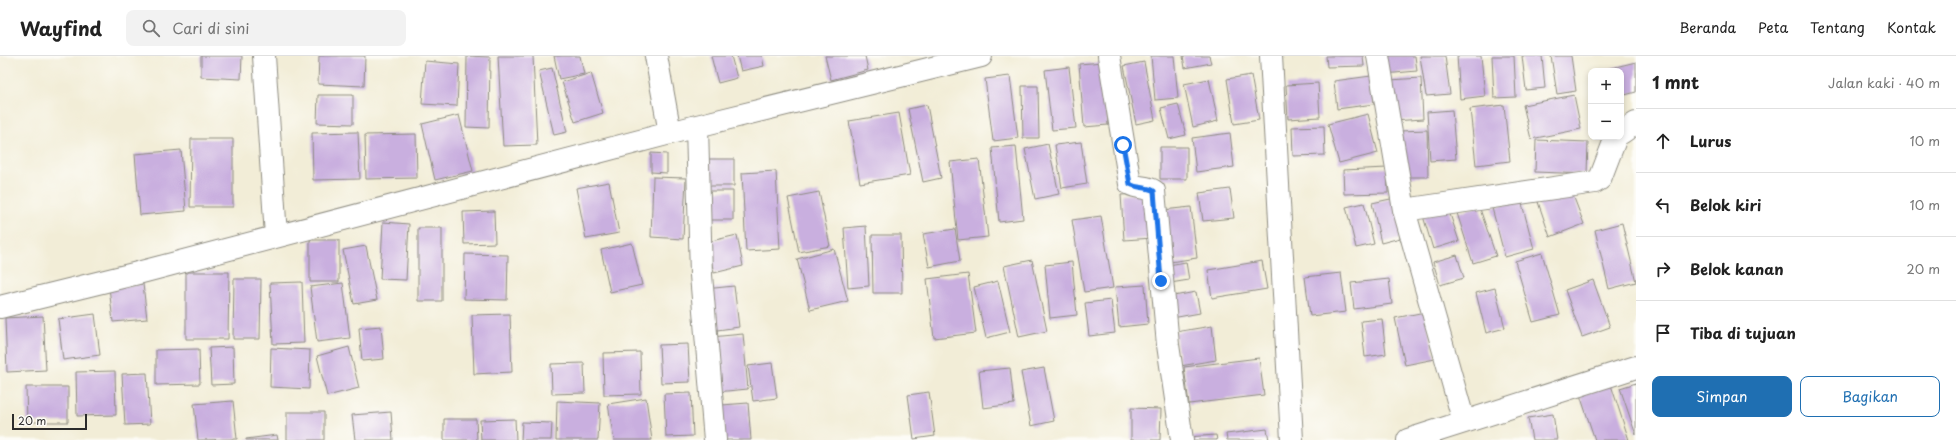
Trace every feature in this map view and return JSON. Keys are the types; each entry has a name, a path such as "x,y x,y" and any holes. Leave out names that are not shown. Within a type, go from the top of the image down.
{"street":[{"path":"264,56 276,236"},
{"path":"656,56 670,133"},
{"path":"0,307 134,274 697,126 981,56"},
{"path":"1109,56 1130,184 1137,188 1149,188 1154,191 1168,345 1182,440"},
{"path":"1271,56 1292,440"},
{"path":"1378,56 1404,210 1464,422"},
{"path":"1624,131 1636,123"},
{"path":"697,126 701,275 715,440"},
{"path":"1404,210 1595,182 1600,178 1615,140"},
{"path":"1408,440 1636,367"}],"building":[{"path":"201,56 242,56 241,79 201,77"},
{"path":"319,56 365,56 364,86 318,84"},
{"path":"467,56 490,57 489,128 466,127"},
{"path":"498,56 533,56 537,145 503,146"},
{"path":"554,56 580,56 584,74 559,79"},
{"path":"711,56 731,56 737,78 718,83"},
{"path":"737,56 762,56 764,66 741,71"},
{"path":"825,56 865,56 868,70 831,80"},
{"path":"1151,56 1174,56 1178,98 1155,100"},
{"path":"1183,56 1209,56 1211,63 1185,68"},
{"path":"1326,56 1363,56 1364,66 1327,67"},
{"path":"1382,56 1415,56 1417,71 1384,74"},
{"path":"1420,56 1445,56 1450,94 1426,96"},
{"path":"1457,56 1481,56 1485,96 1460,99"},
{"path":"1492,56 1514,56 1516,97 1494,98"},
{"path":"1522,56 1542,56 1545,88 1526,90"},
{"path":"1551,56 1571,56 1576,91 1557,94"},
{"path":"425,61 459,64 457,106 422,104"},
{"path":"1103,62 1108,125 1084,127 1079,64"},
{"path":"1144,62 1155,120 1136,124 1124,66"},
{"path":"1636,62 1636,92 1624,95 1624,68 1611,68"},
{"path":"1069,67 1076,128 1052,130 1045,70"},
{"path":"552,68 567,132 554,135 539,71"},
{"path":"591,73 603,113 575,122 562,82"},
{"path":"1251,75 1259,120 1234,124 1227,79"},
{"path":"1010,76 1018,138 993,141 985,79"},
{"path":"1371,76 1374,104 1337,109 1334,81"},
{"path":"1421,78 1423,119 1393,121 1390,80"},
{"path":"1209,79 1218,121 1193,127 1184,84"},
{"path":"1318,83 1320,117 1288,119 1286,85"},
{"path":"1022,86 1038,86 1039,138 1023,138"},
{"path":"318,95 353,95 353,124 317,123"},
{"path":"1574,95 1581,129 1531,139 1523,105"},
{"path":"1178,104 1186,135 1169,139 1161,108"},
{"path":"927,105 941,178 923,182 908,109"},
{"path":"1504,105 1510,161 1476,165 1470,109"},
{"path":"1452,110 1456,159 1430,161 1427,112"},
{"path":"899,113 910,175 860,183 849,121"},
{"path":"1368,114 1378,153 1339,163 1328,124"},
{"path":"459,115 473,171 435,180 422,124"},
{"path":"1324,126 1325,155 1293,156 1292,127"},
{"path":"1427,130 1428,177 1401,177 1400,131"},
{"path":"358,132 360,179 313,180 312,133"},
{"path":"1230,133 1234,167 1196,172 1192,138"},
{"path":"416,134 417,178 366,179 365,135"},
{"path":"191,139 233,139 233,207 190,207"},
{"path":"1536,140 1588,142 1587,174 1535,172"},
{"path":"1081,142 1087,184 1062,188 1055,145"},
{"path":"1048,144 1059,194 1035,199 1025,149"},
{"path":"1016,146 1023,219 999,222 992,148"},
{"path":"1160,147 1187,147 1187,179 1160,179"},
{"path":"181,150 186,211 140,215 135,154"},
{"path":"651,153 667,154 667,173 651,172"},
{"path":"706,159 734,159 734,186 706,186"},
{"path":"979,159 988,237 958,240 950,162"},
{"path":"1387,168 1388,193 1344,194 1343,170"},
{"path":"776,171 780,249 746,251 742,173"},
{"path":"653,177 686,178 683,239 651,237"},
{"path":"609,182 619,233 586,239 576,188"},
{"path":"1230,189 1234,218 1203,221 1199,193"},
{"path":"1571,190 1584,224 1550,237 1538,202"},
{"path":"707,191 733,191 733,220 707,220"},
{"path":"819,192 830,246 799,252 788,198"},
{"path":"1150,193 1153,238 1124,240 1121,195"},
{"path":"1395,198 1404,237 1381,243 1372,203"},
{"path":"1521,200 1534,249 1505,257 1492,208"},
{"path":"1364,203 1374,244 1356,248 1346,207"},
{"path":"1479,206 1496,256 1473,263 1457,213"},
{"path":"1191,207 1197,258 1170,262 1163,210"},
{"path":"1448,208 1459,241 1433,249 1423,216"},
{"path":"494,211 495,243 464,244 463,212"},
{"path":"1101,216 1113,288 1084,292 1072,220"},
{"path":"383,222 409,224 406,280 380,279"},
{"path":"1622,223 1636,282 1609,289 1595,230"},
{"path":"866,226 869,286 848,288 844,228"},
{"path":"418,228 442,228 442,301 418,301"},
{"path":"955,229 960,261 929,267 923,234"},
{"path":"737,235 743,266 714,273 707,242"},
{"path":"872,235 901,235 902,293 873,293"},
{"path":"310,240 339,240 339,282 310,282"},
{"path":"632,243 642,285 610,292 601,250"},
{"path":"366,246 377,300 354,304 343,250"},
{"path":"834,249 848,301 810,310 797,259"},
{"path":"1542,253 1560,315 1533,322 1515,261"},
{"path":"465,254 508,255 507,300 464,299"},
{"path":"1457,255 1464,278 1440,285 1433,262"},
{"path":"1032,260 1047,331 1019,337 1004,266"},
{"path":"1262,261 1267,289 1212,298 1208,270"},
{"path":"1072,262 1077,315 1050,318 1045,265"},
{"path":"1186,262 1189,280 1164,284 1162,266"},
{"path":"186,272 229,272 228,339 186,339"},
{"path":"1341,273 1346,312 1310,316 1305,277"},
{"path":"968,274 976,333 934,338 927,279"},
{"path":"234,279 261,279 260,339 233,339"},
{"path":"1389,279 1392,304 1354,309 1351,283"},
{"path":"1593,280 1610,327 1582,337 1565,290"},
{"path":"998,281 1010,332 986,338 974,287"},
{"path":"302,282 304,343 273,344 270,283"},
{"path":"343,283 350,338 317,342 310,287"},
{"path":"143,284 147,319 113,322 109,287"},
{"path":"1145,285 1148,324 1119,327 1115,287"},
{"path":"734,286 739,327 710,331 705,289"},
{"path":"1495,288 1505,328 1486,333 1476,293"},
{"path":"1196,292 1200,313 1172,318 1168,297"},
{"path":"1111,300 1115,333 1089,336 1085,303"},
{"path":"1425,312 1435,359 1405,365 1395,318"},
{"path":"95,314 100,355 63,360 58,319"},
{"path":"510,314 512,372 474,374 472,315"},
{"path":"43,316 46,370 7,372 5,318"},
{"path":"1382,319 1386,354 1365,357 1361,321"},
{"path":"381,326 384,359 362,361 359,328"},
{"path":"1212,326 1216,360 1180,366 1175,332"},
{"path":"743,334 748,389 716,392 711,337"},
{"path":"688,344 690,382 661,383 659,345"},
{"path":"233,347 234,384 211,385 209,348"},
{"path":"349,347 359,388 327,396 317,356"},
{"path":"271,348 310,350 309,389 270,387"},
{"path":"199,349 200,384 156,385 156,350"},
{"path":"640,352 641,394 604,395 603,353"},
{"path":"1259,358 1264,395 1189,404 1184,367"},
{"path":"584,363 585,393 552,394 551,364"},
{"path":"772,363 777,398 753,401 748,366"},
{"path":"1010,368 1014,404 983,408 979,371"},
{"path":"1044,368 1054,421 1031,426 1021,372"},
{"path":"115,371 116,415 77,416 76,372"},
{"path":"147,373 150,424 125,425 122,374"},
{"path":"1636,383 1636,435 1620,388"},
{"path":"1611,385 1629,440 1595,440 1580,395"},
{"path":"26,387 68,387 68,422 27,422"},
{"path":"929,392 935,436 914,439 908,395"},
{"path":"691,393 693,436 666,437 664,394"},
{"path":"646,398 652,440 614,440 608,404"},
{"path":"233,401 237,439 198,440 194,404"},
{"path":"557,401 600,403 598,440 556,440"},
{"path":"748,403 751,440 725,440 722,405"},
{"path":"1131,408 1161,409 1160,440 1131,440"},
{"path":"287,412 324,412 324,440 287,440"},
{"path":"391,412 393,440 355,440 352,415"},
{"path":"1553,414 1557,440 1532,440 1528,418"},
{"path":"444,419 476,419 477,440 444,440"},
{"path":"515,419 516,440 481,440 480,420"},
{"path":"522,422 552,423 551,440 521,440"},
{"path":"1267,429 1269,440 1227,440 1226,434"},
{"path":"277,435 278,440 246,440 246,439"},
{"path":"1216,435 1217,440 1189,440 1188,437"}],"route":[{"path":"1123,145 1130,184 1137,188 1149,188 1154,191 1161,281"}]}
